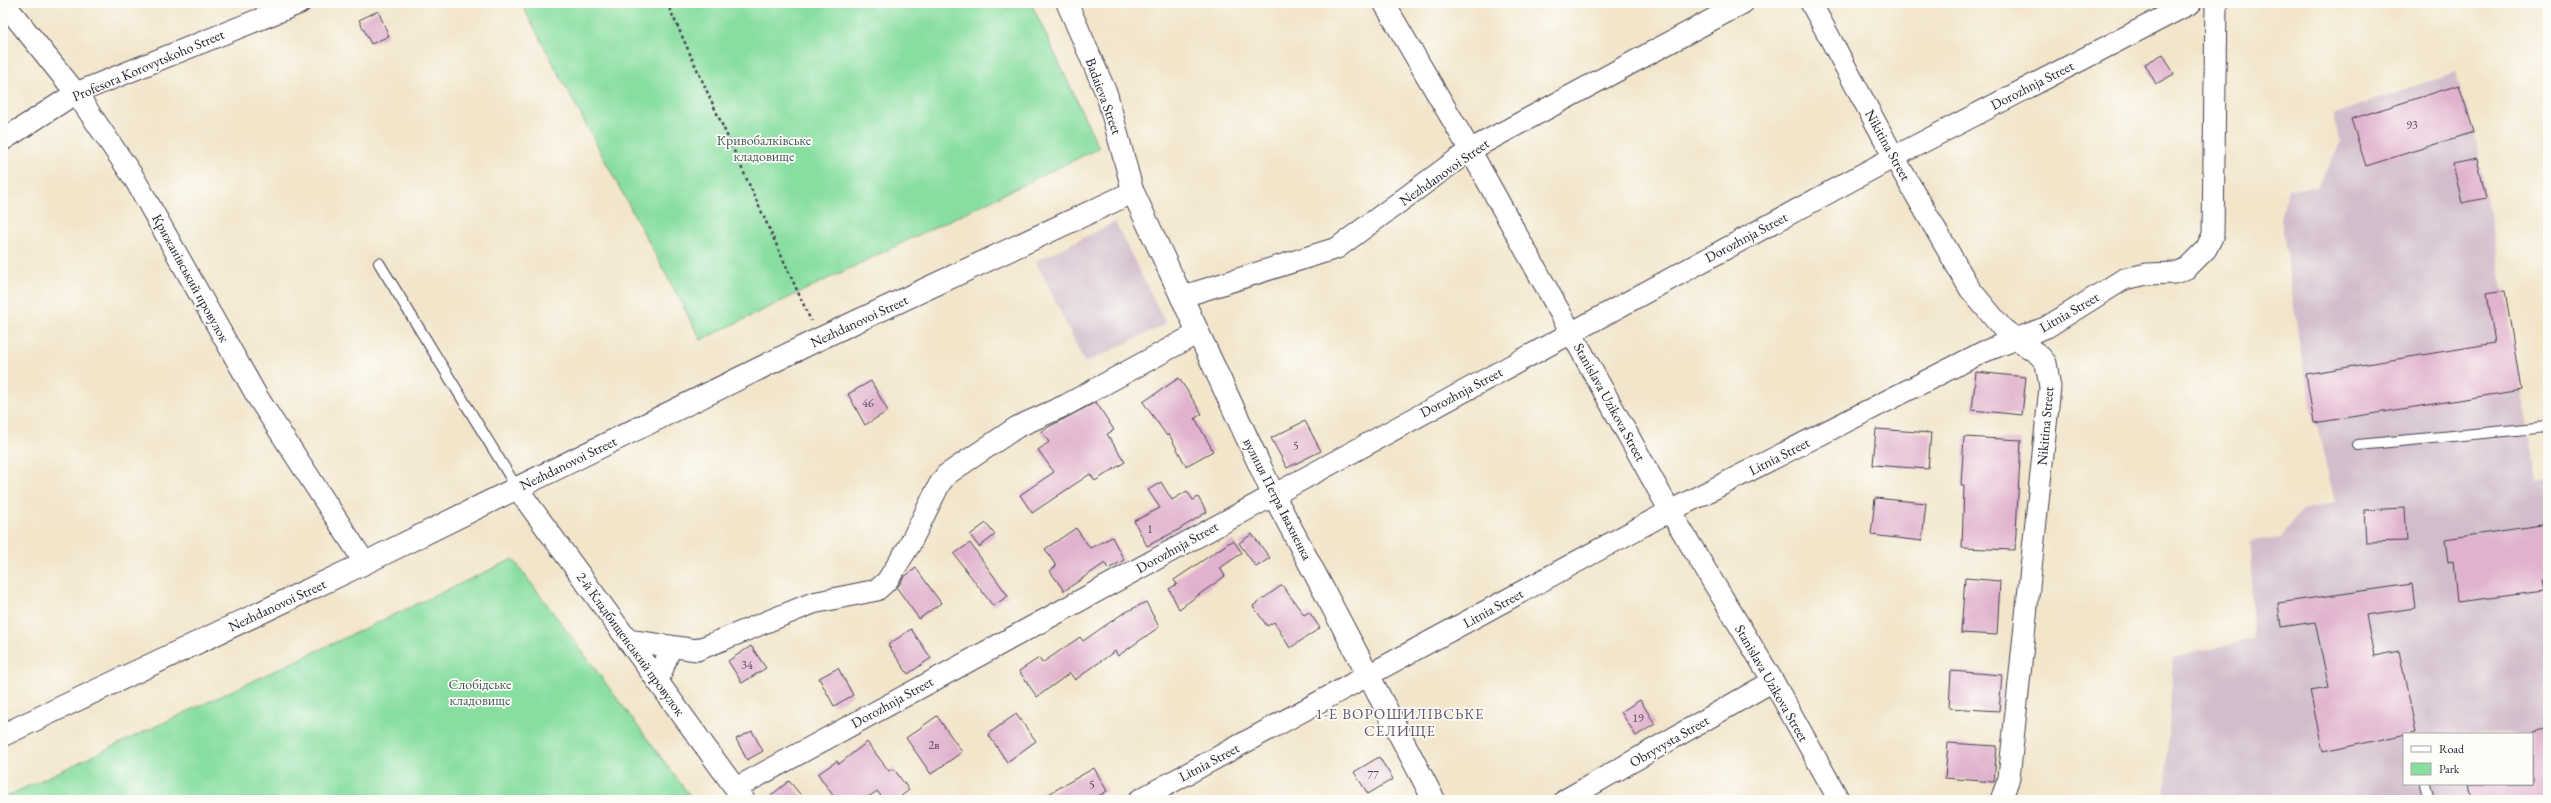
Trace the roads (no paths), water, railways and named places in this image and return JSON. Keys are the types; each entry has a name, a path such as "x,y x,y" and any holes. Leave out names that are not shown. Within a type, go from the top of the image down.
{"street":[{"name":"Крижанівський провулок","path":"4,3 76,93 134,178 258,398 365,563"},
{"name":"Profesora Korovytskoho Street","path":"3,140 76,93 300,3"},
{"name":"Badaieva Street","path":"1067,3 1107,95 1133,192"},
{"name":"Stanislava Uzikova Street","path":"1384,3 1470,150 1670,512 1773,681 1839,800"},
{"name":"Nezhdanovoi Street","path":"1181,298 1338,248 1470,150 1743,3"},
{"name":"Nikitina Street","path":"1811,3 1894,157 1970,289 1991,317 2016,339 2030,348 2046,363 2050,387 2009,778 2001,800"},
{"name":"Dorozhnja Street","path":"740,794 1273,494 1894,157 2191,3"},
{"name":"Litnia Street","path":"1139,800 1670,512 1982,352 2047,326 2124,279 2147,274 2175,273 2187,268 2206,249 2213,235 2216,3"},
{"name":"вулиця Петра Івахненка","path":"1133,192 1273,494 1434,800"},
{"name":"Nezhdanovoi Street","path":"3,735 365,563 819,339 1133,192"},
{"path":"627,640 697,650 814,603 877,590 887,581 909,546 939,485 946,475 1017,427 1066,405 1198,333"},
{"name":"2-й Кладбищенський провулок","path":"517,488 740,794"},
{"path":"658,682 671,646"},
{"name":"Obryvysta Street","path":"1565,800 1773,681"}],"lane":[{"path":"379,263 517,488"},
{"path":"2358,445 2548,427"},
{"path":"2425,785 2428,800"}],"district":[{"name":"1-Е ВОРОШИЛІВСЬКЕ СЕЛИЩЕ","path":"1400,722"}],"park label":[{"name":"Кривобалківське кладовище","path":"764,148"},
{"name":"Слобідське кладовище","path":"480,692"}]}
